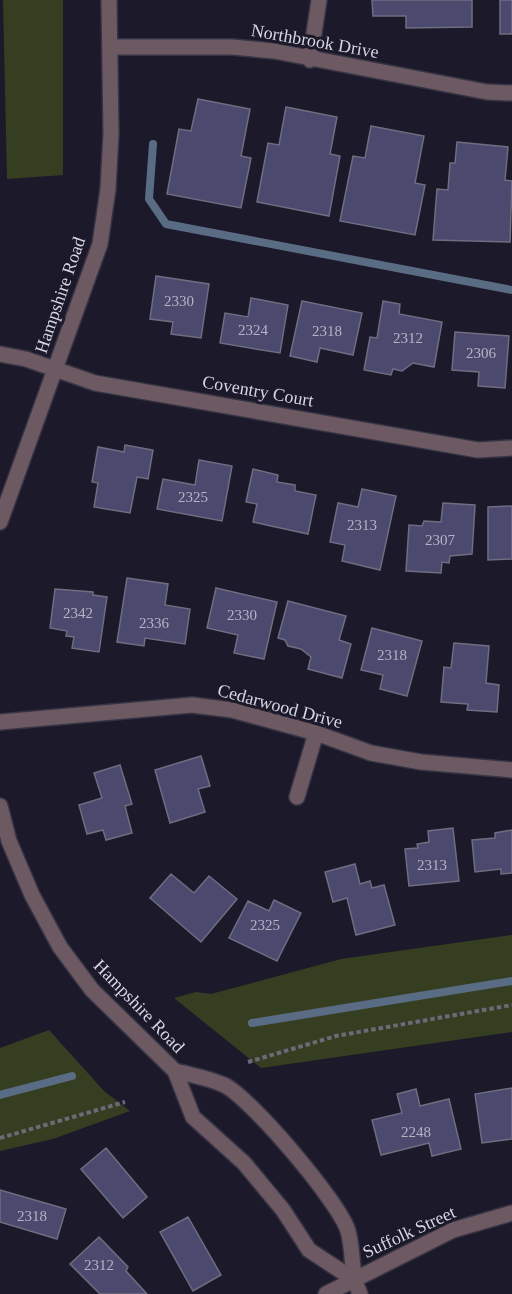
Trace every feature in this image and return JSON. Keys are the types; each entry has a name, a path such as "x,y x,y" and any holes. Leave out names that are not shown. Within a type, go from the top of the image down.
{"street":[{"name":"Hampshire Road","path":"0,522 100,244 108,189 111,134 109,0"},
{"path":"310,60 319,0"},
{"name":"Northbrook Drive","path":"110,47 232,47 274,51 310,60 487,92 512,93"},
{"name":"Coventry Court","path":"0,354 26,359 94,383 467,448 512,448"},
{"name":"Cedarwood Drive","path":"0,722 192,705 232,710 316,733 371,753 484,770 512,770"},
{"path":"297,797 316,733"},
{"name":"Hampshire Road","path":"0,806 9,841 32,895 60,947 92,990 175,1071 193,1117 244,1163 283,1210 309,1250 353,1279"},
{"name":"Hampshire Road","path":"175,1071 225,1085 281,1138 322,1188 348,1230 353,1279 360,1294"},
{"name":"Suffolk Street","path":"326,1294 453,1230 512,1213"}],"path":[{"path":"248,1062 336,1036 512,1005"},
{"path":"0,1138 124,1102"}],"green space":[{"path":"3,0 63,0 63,175 7,179"},
{"path":"512,935 512,1032 261,1068 174,998 196,992 211,994 341,959"},
{"path":"49,1030 104,1091 130,1111 53,1139 0,1151 0,1048"}],"building":[{"path":"372,0 472,0 472,27 406,28 406,16 373,16"},
{"path":"500,0 512,0 512,34 500,34"},
{"path":"198,99 250,109 241,156 251,158 241,208 167,194 179,129 191,131"},
{"path":"286,107 337,117 330,154 340,156 329,216 257,202 268,143 279,145"},
{"path":"371,126 424,136 415,183 425,185 415,235 340,221 353,156 365,158"},
{"path":"457,142 508,147 505,180 512,181 510,242 433,240 437,189 448,190 450,163 455,163"},
{"path":"156,276 209,284 201,338 171,334 173,322 150,319"},
{"path":"251,298 288,305 280,353 220,343 225,313 248,317"},
{"path":"302,301 362,313 353,355 320,348 317,362 290,356"},
{"path":"383,301 400,304 399,314 442,322 434,367 413,363 402,371 393,369 391,375 364,370 370,337 377,338"},
{"path":"455,332 509,336 505,388 478,386 479,372 452,370"},
{"path":"125,445 153,450 148,479 137,477 130,513 94,507 98,483 92,482 98,447 124,452"},
{"path":"199,460 232,466 222,521 157,509 163,479 195,485"},
{"path":"253,469 278,475 277,482 295,485 295,491 316,495 308,534 253,522 257,504 246,502"},
{"path":"362,489 396,496 380,570 342,561 345,545 330,542 338,503 358,507"},
{"path":"443,503 475,505 472,554 450,556 449,563 442,562 441,573 406,571 409,525 422,526 424,521 441,522"},
{"path":"512,506 512,559 488,560 488,507"},
{"path":"127,578 168,584 165,605 190,609 185,644 145,638 144,646 117,642"},
{"path":"216,588 277,602 264,659 234,653 238,635 207,628"},
{"path":"55,589 93,592 93,595 107,597 99,652 72,648 74,637 66,636 67,631 50,628"},
{"path":"288,601 346,616 339,640 351,644 342,678 308,669 311,657 301,649 288,646 285,640 278,638"},
{"path":"372,628 422,641 407,696 380,689 383,675 361,670"},
{"path":"454,643 489,646 486,683 499,685 497,712 467,710 468,704 441,702 444,667 451,668"},
{"path":"201,756 210,786 198,789 205,812 170,823 155,770"},
{"path":"120,765 132,804 125,806 132,833 106,840 103,830 87,834 79,805 102,798 94,773"},
{"path":"453,828 459,881 409,886 405,849 418,848 417,844 429,842 428,831"},
{"path":"512,830 512,873 501,874 501,869 475,872 472,840 495,838 495,833"},
{"path":"355,864 360,884 370,881 372,888 384,885 395,925 356,935 347,898 333,902 325,872"},
{"path":"171,874 194,893 209,876 237,899 201,942 150,898"},
{"path":"274,900 301,913 277,961 229,938 248,901 269,911"},
{"path":"512,1088 512,1139 482,1143 475,1094"},
{"path":"416,1089 420,1106 449,1099 461,1149 432,1156 429,1143 381,1155 372,1120 402,1113 397,1094"},
{"path":"106,1148 147,1197 123,1218 81,1169"},
{"path":"0,1190 66,1209 57,1239 0,1222"},
{"path":"188,1217 221,1275 193,1291 160,1232"},
{"path":"99,1237 128,1267 126,1271 147,1294 100,1294 70,1264"}],"waterway":[{"path":"153,144 149,199 166,224 512,290"},
{"path":"252,1023 512,981"},
{"path":"0,1095 72,1076"}]}
